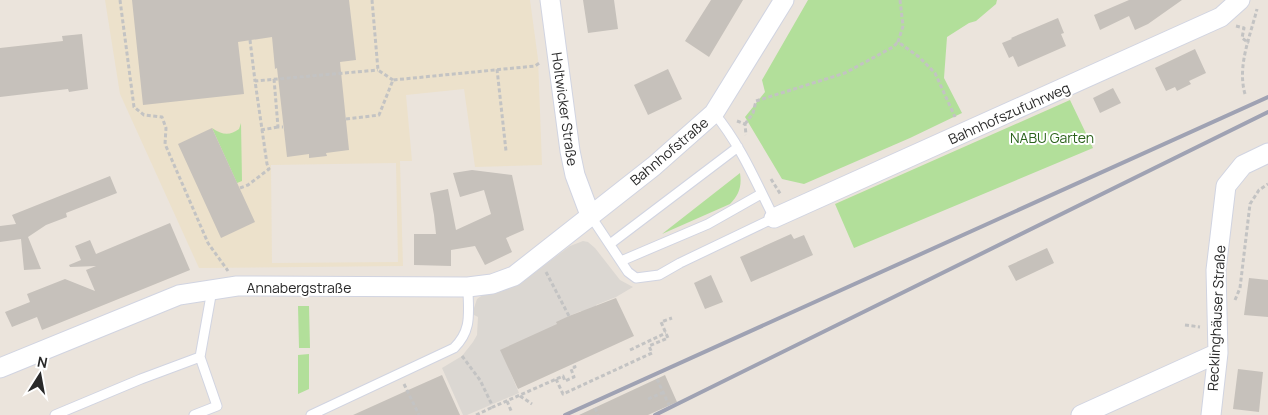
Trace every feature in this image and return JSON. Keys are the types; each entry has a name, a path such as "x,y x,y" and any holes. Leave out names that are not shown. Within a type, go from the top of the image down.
{"street":[{"name":"Holtwicker Straße","path":"550,0 570,151 575,175 590,215"},
{"name":"Bahnhofstraße","path":"590,215 654,166 714,113 784,0"},
{"name":"Bahnhofszufuhrweg","path":"774,218 1221,17 1240,0"},
{"name":"Recklinghäuser Straße","path":"1211,415 1218,353 1216,270 1226,186 1243,165 1268,153"},
{"name":"Annabergstraße","path":"0,368 179,295 237,286 468,287 492,284 514,276 538,259 590,215"},
{"path":"1081,415 1218,353"}],"lane":[{"path":"590,215 628,272 636,278 659,275 774,218 738,147 714,113"},
{"path":"610,244 738,147"},
{"path":"621,261 708,224 761,194"},
{"path":"311,415 454,348 464,338 468,328 468,287"},
{"path":"194,415 217,406 200,357 212,290"},
{"path":"55,415 200,357"}],"path":[{"path":"120,0 134,107 144,115 162,117 166,128 165,144 208,243 237,286"},
{"path":"372,0 378,70"},
{"path":"745,124 753,113 756,101 845,74 893,47 898,42 903,26 900,0"},
{"path":"1245,94 1242,82 1242,68 1259,0"},
{"path":"1234,26 1244,28 1242,38 1248,43"},
{"path":"240,188 248,185 269,169 261,130 250,40"},
{"path":"898,42 919,57 935,73 962,134"},
{"path":"255,81 378,70 393,80 535,66 557,54"},
{"path":"497,69 506,151"},
{"path":"274,79 278,127"},
{"path":"346,119 379,116 393,80"},
{"path":"261,130 283,126"},
{"path":"1240,288 1250,204 1259,190 1268,184"},
{"path":"538,259 544,266 568,316"},
{"path":"655,358 649,346 668,338 661,322 672,318"},
{"path":"630,350 666,333"},
{"path":"454,348 480,380 493,408"},
{"path":"556,379 564,396 652,353"},
{"path":"476,415 563,376 565,381 574,377 571,369 575,368 574,364"},
{"path":"400,374 419,415"},
{"path":"658,379 669,404"},
{"path":"648,399 664,392"},
{"path":"519,396 532,404"},
{"path":"507,401 512,413"},
{"path":"595,408 598,415"}],"shaded area":[{"path":"105,0 530,0 538,59 542,165 475,167 464,89 406,95 412,161 400,161 403,266 199,268 120,94","holes":["396,163 398,262 272,263 271,165"]},
{"path":"583,241 588,242 595,248 620,280 633,287 616,297 596,305 596,307 569,316 557,325 501,350 519,393 463,415 442,368 462,356 477,335 478,317 472,314 477,299 487,292 513,286 570,246"}],"green space":[{"path":"808,0 997,0 996,4 976,21 969,23 947,37 944,78 962,113 804,184 782,179 745,117 765,92 762,80"},
{"name":"NABU Garten","path":"1070,100 1093,148 854,248 835,204"},
{"path":"241,123 242,181 237,183 212,128 229,134 239,129"},
{"path":"740,173 741,182 739,190 730,204 662,234"},
{"path":"298,306 309,306 310,348 299,348"},
{"path":"309,354 309,389 298,394 298,355"}],"building":[{"path":"132,0 349,0 356,60 340,62 349,150 326,153 327,156 309,158 309,154 287,157 272,37 238,42 244,94 143,105"},
{"path":"583,0 614,0 618,29 588,33"},
{"path":"711,0 743,0 709,57 685,41"},
{"path":"1129,0 1182,0 1148,24 1135,30 1129,16 1100,30 1094,15"},
{"path":"1058,18 1064,33 1061,34 1066,46 1018,67 1013,56 1009,58 1002,43"},
{"path":"82,34 88,89 69,92 68,89 0,97 0,48 63,41 62,36"},
{"path":"1195,49 1206,73 1189,81 1191,84 1177,91 1175,87 1166,91 1155,68"},
{"path":"668,69 682,99 648,115 634,85"},
{"path":"1113,88 1121,103 1100,113 1093,98"},
{"path":"212,128 255,222 221,238 178,144"},
{"path":"472,170 512,175 524,230 506,238 512,252 485,265 475,246 451,250 451,266 414,265 414,234 436,234 430,193 448,189 456,230 491,214 484,190 460,197 453,173"},
{"path":"110,176 117,193 66,213 67,217 46,225 28,237 41,269 24,270 21,239 0,242 0,226 16,224 12,215"},
{"path":"170,223 190,270 42,330 37,317 12,327 5,312 30,302 27,294 65,279 95,291 86,270 96,266 70,267 69,265 81,260 75,246 90,240 96,254"},
{"path":"791,234 794,239 804,235 813,255 751,282 740,257"},
{"path":"1047,248 1054,263 1016,281 1008,266"},
{"path":"711,275 723,302 705,309 694,283"},
{"path":"1249,278 1268,280 1268,317 1244,315"},
{"path":"616,298 634,336 518,389 500,350 557,324 556,322 569,316"},
{"path":"1238,369 1263,372 1259,412 1233,409"},
{"path":"442,375 460,415 353,415 415,387"},
{"path":"665,375 677,402 648,415 579,415"}],"railway":[{"path":"565,415 1268,97"},
{"path":"655,415 1268,112"}]}
